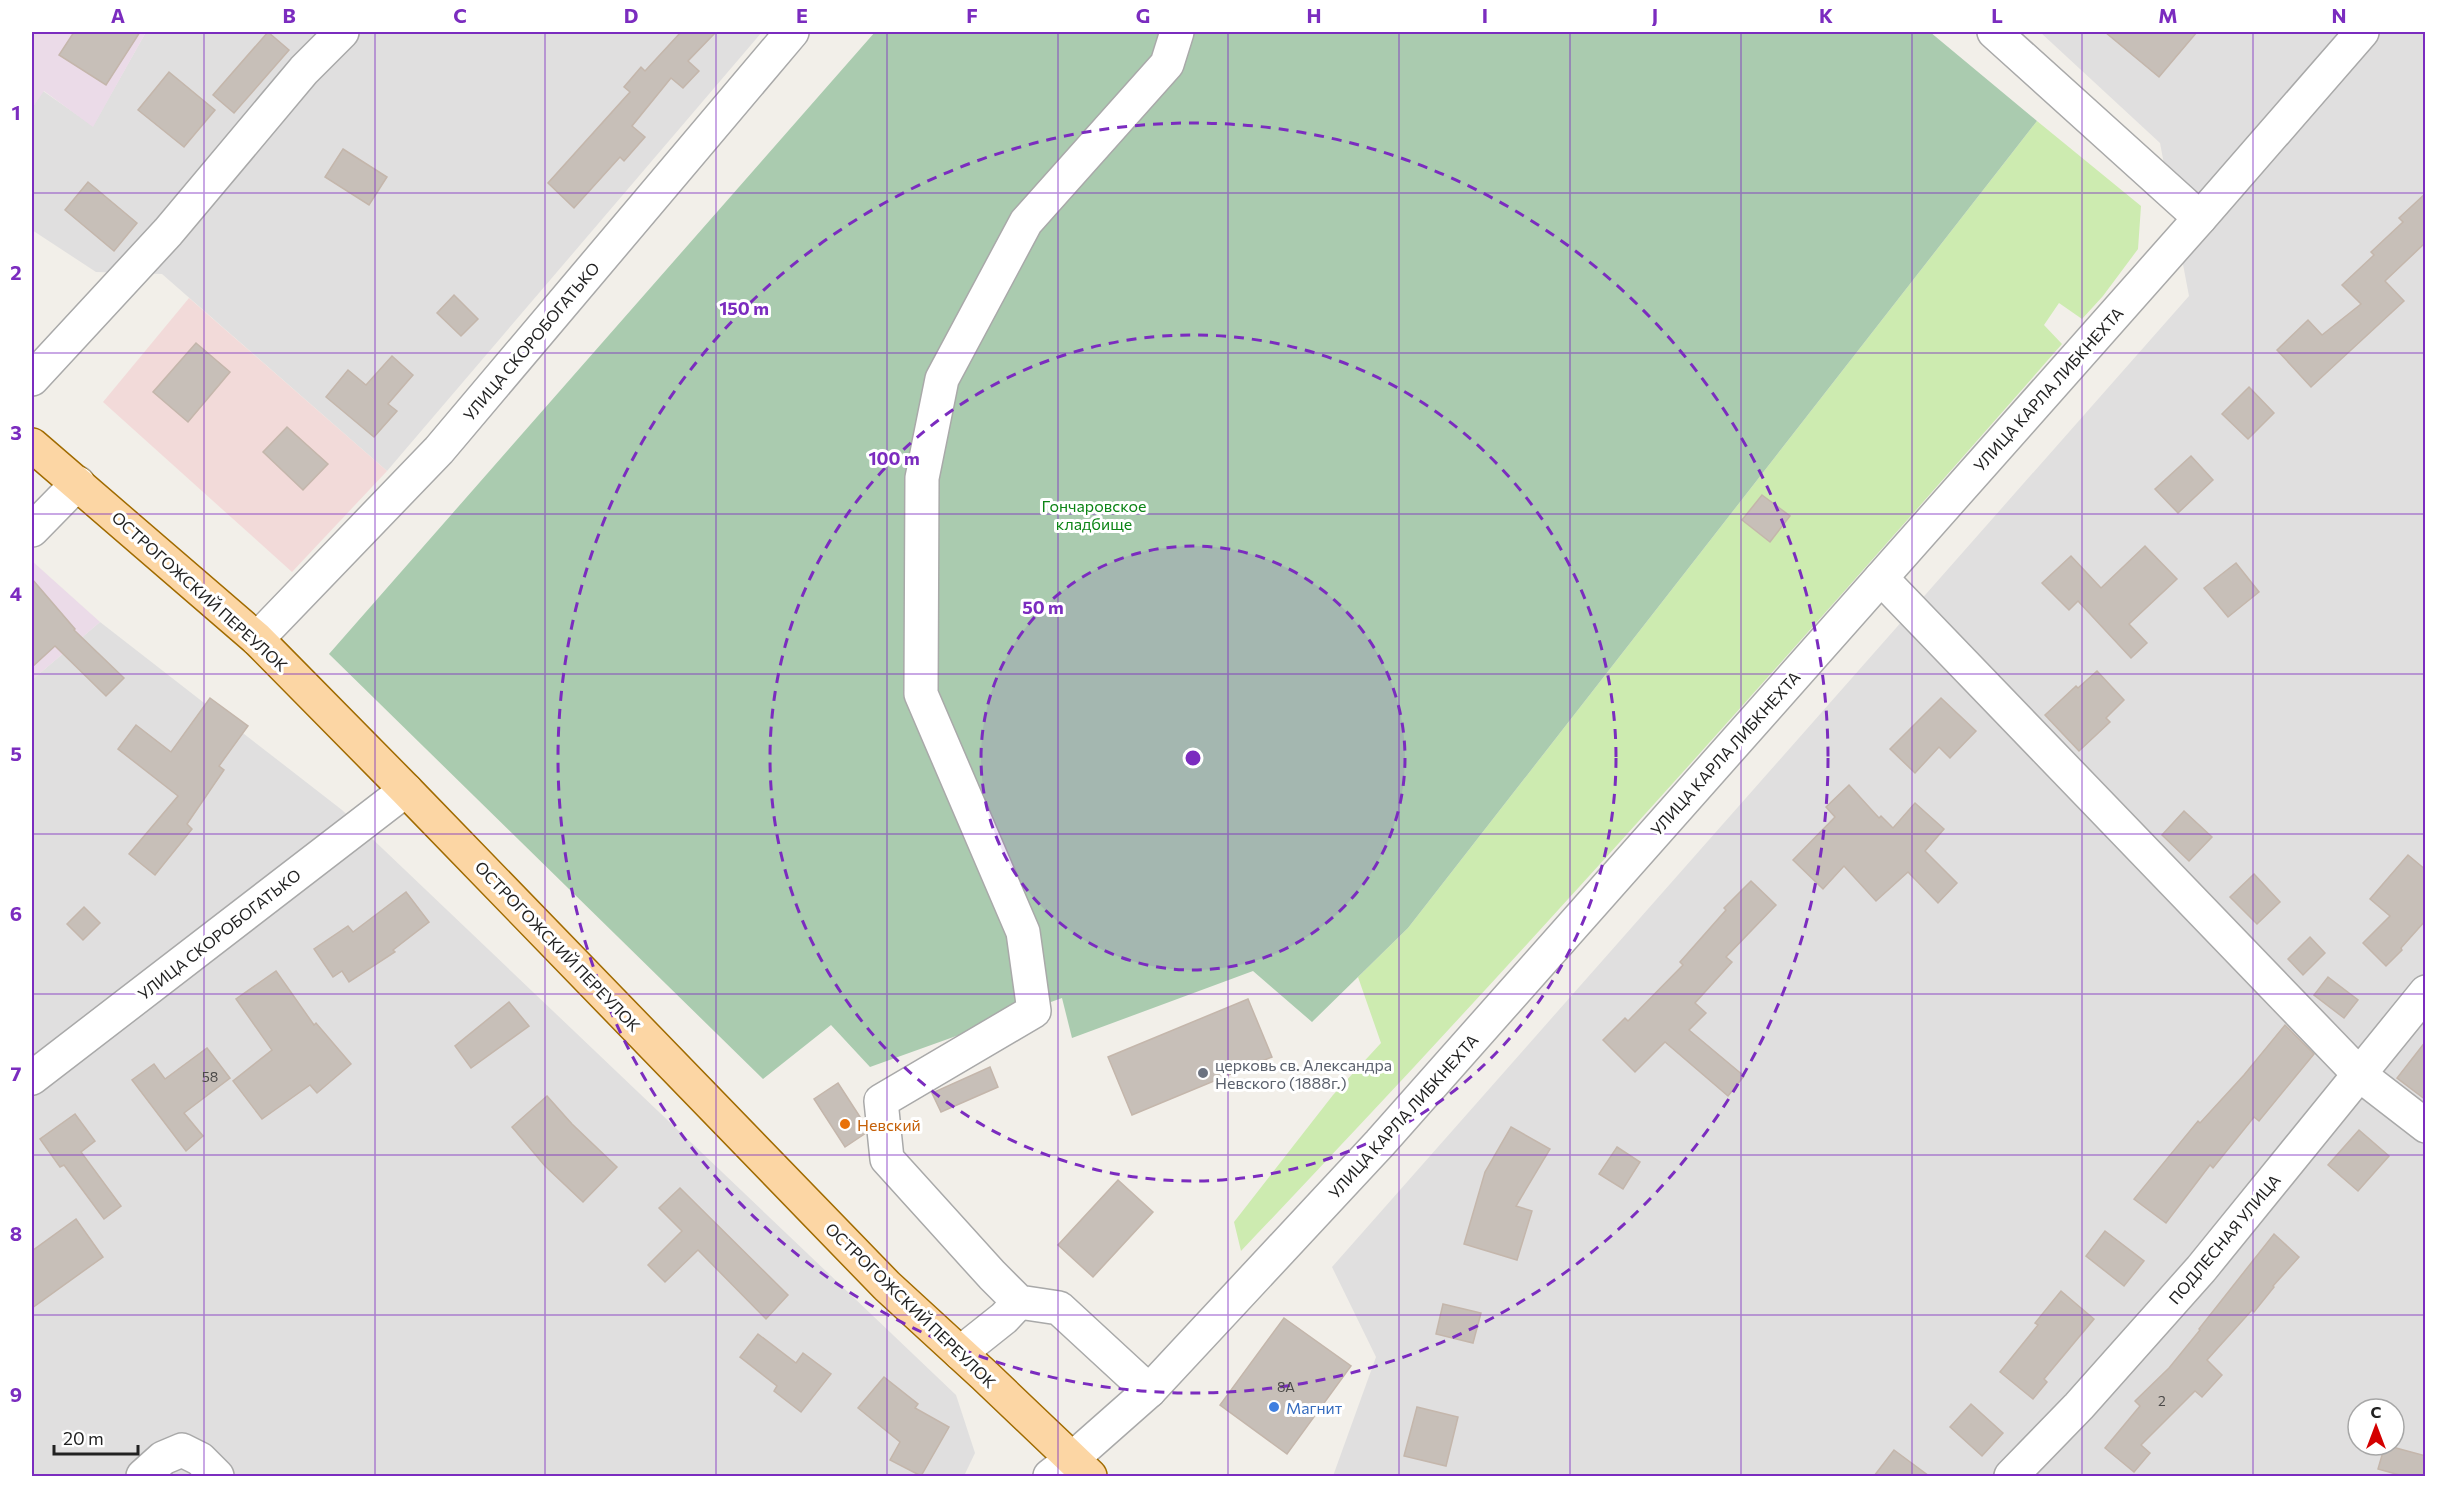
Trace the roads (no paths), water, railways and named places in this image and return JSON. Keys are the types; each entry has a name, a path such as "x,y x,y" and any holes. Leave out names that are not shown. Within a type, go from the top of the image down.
{"main road":[{"name":"ОСТРОГОЖСКИЙ ПЕРЕУЛОК","path":"32,445 257,639 886,1286 960,1353 1071,1471"}],"street":[{"path":"32,380 168,232 304,70 342,32"},
{"name":"УЛИЦА СКОРОБОГАТЬКО","path":"257,639 439,450 792,32"},
{"path":"1149,1391 1059,1308 1019,1302 887,1159 881,1101 1034,1011 1023,932 921,694 922,478 942,379 1026,222 1167,64 1177,32"},
{"path":"1994,32 2200,218"},
{"name":"УЛИЦА КАРЛА ЛИБКНЕХТА","path":"1071,1471 1149,1391 1380,1143 2200,218 2362,32"},
{"path":"32,530 78,483"},
{"path":"1881,578 2360,1075 2426,1126"},
{"name":"УЛИЦА СКОРОБОГАТЬКО","path":"32,1078 406,790"},
{"name":"ПОДЛЕСНАЯ УЛИЦА","path":"2011,1476 2079,1406 2200,1269 2426,992"},
{"path":"960,1353 1004,1318 1019,1302"},
{"path":"143,1476 163,1458 182,1450 200,1459 217,1476"}],"place":[{"name":"церковь св. Александра Невского (1888г.)","path":"1203,1073"},
{"name":"Невский","path":"845,1124"},
{"name":"Магнит","path":"1274,1407"}],"park label":[{"name":"Гончаровское кладбище","path":"1094,514"}]}
